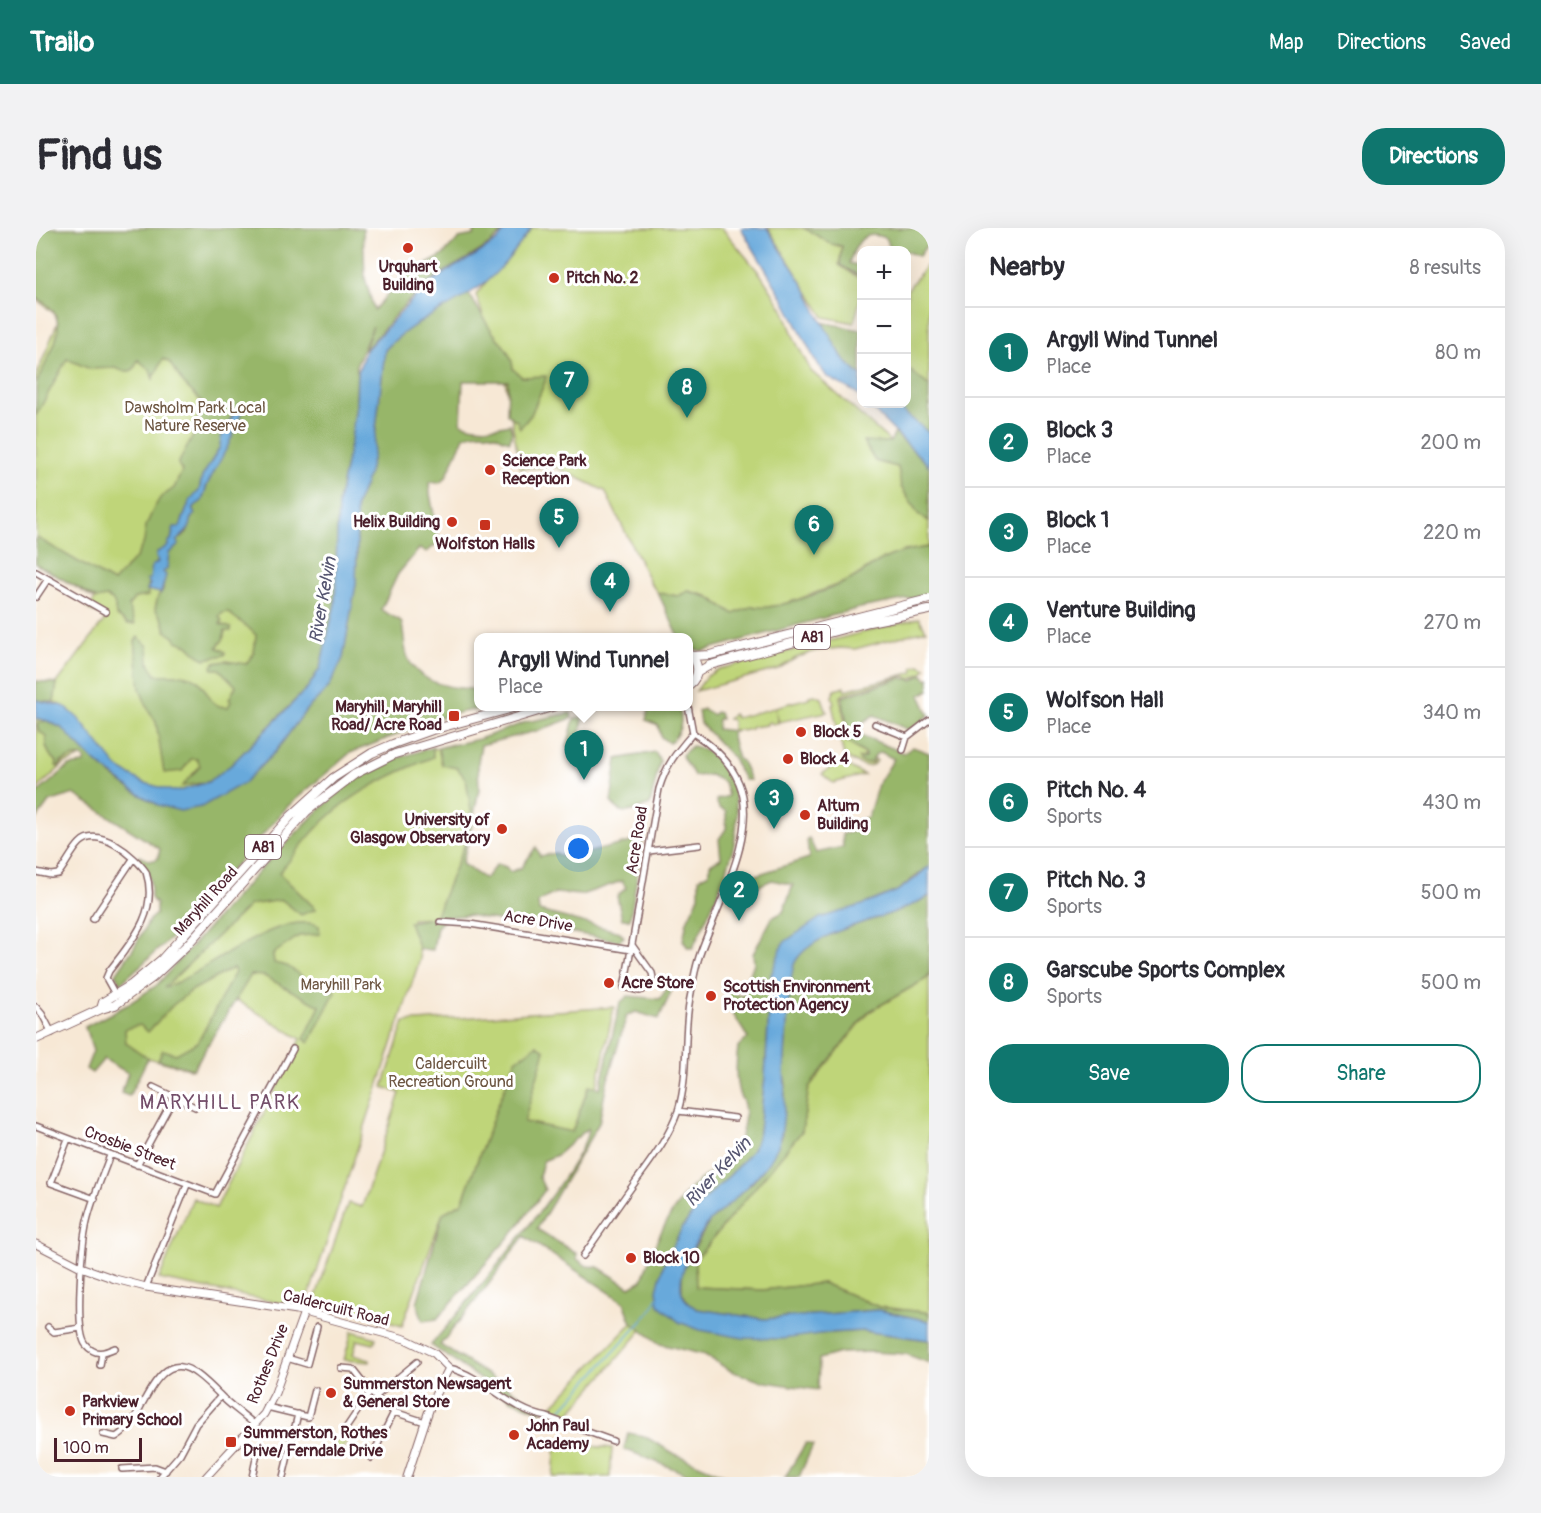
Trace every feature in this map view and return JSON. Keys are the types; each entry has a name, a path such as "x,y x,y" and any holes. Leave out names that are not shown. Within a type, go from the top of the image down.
{"main road":[{"name":"A81","path":"693,655 710,655 929,599"},
{"name":"A81","path":"693,658 698,672 710,665 869,622 929,610"},
{"path":"693,680 698,672"},
{"name":"Maryhill Road","path":"36,1039 101,1009 103,1002 138,990 167,965 251,867 290,817 333,778 372,753 432,730 502,711"},
{"name":"Maryhill Road","path":"251,867 320,799 355,774 377,762 434,741 538,711"}],"street":[{"path":"36,572 106,612"},
{"path":"36,597 48,579"},
{"path":"583,1256 662,1144 678,1111 684,1081 689,999 696,968 735,867 743,820 743,801 739,783 730,767 711,745 693,733 689,711"},
{"path":"903,750 908,737 929,720"},
{"path":"875,724 908,737"},
{"name":"Acre Road","path":"632,947 650,970 653,978 646,990 624,987 665,770 693,733"},
{"path":"36,872 58,874 78,844 91,837 108,840 146,872 149,893 148,908 140,932 109,970 106,978 118,998"},
{"path":"649,851 699,845"},
{"path":"93,919 133,859"},
{"name":"Acre Drive","path":"440,922 470,924 632,947"},
{"path":"36,1007 52,1033"},
{"name":"Crosbie Street","path":"36,1126 215,1194 293,1049"},
{"path":"153,1087 195,1107"},
{"path":"137,1165 174,1097"},
{"path":"678,1111 735,1119"},
{"path":"68,1139 51,1183 95,1199"},
{"path":"110,1155 86,1224 81,1267 81,1328 85,1344 94,1352 102,1354 115,1348"},
{"path":"146,1287 187,1185"},
{"name":"Caldercuilt Road","path":"36,1244 81,1267 146,1287 297,1310 405,1339 434,1353 449,1368 459,1371 505,1400 536,1415 613,1441"},
{"name":"Rothes Drive","path":"206,1477 267,1407 275,1393 304,1312"},
{"path":"48,1327 54,1332 81,1328"},
{"path":"287,1358 307,1364 317,1327"},
{"path":"54,1332 54,1339"},
{"path":"100,1365 102,1354"},
{"path":"346,1428 373,1394 417,1362"},
{"path":"103,1434 116,1437 128,1429 155,1381 164,1371 170,1368 185,1367 196,1372 254,1424"},
{"path":"341,1368 353,1370 373,1394 394,1412 425,1422"},
{"path":"407,1477 432,1401 449,1368"},
{"path":"267,1407 308,1417 315,1390"},
{"path":"160,1477 180,1454 191,1430 221,1396"},
{"path":"371,1458 394,1412"},
{"path":"283,1477 298,1414"},
{"path":"242,1437 257,1454 252,1477"},
{"path":"122,1469 155,1467 166,1471"},
{"path":"36,1474 39,1477"}],"green space":[{"name":"Dawsholm Park Local Nature Reserve","path":"36,228 358,324 356,405 342,485 335,604 208,782 186,789 164,790 129,775 108,758 71,712 54,702 57,683 106,618 88,609 95,599 36,562 36,377 58,321 56,315 36,299"},
{"name":"Dawsholm Park Local Nature Reserve","path":"36,228 363,228 365,278 374,310 407,272 416,270 442,256 459,238 474,235 475,231 470,228 506,228 488,245 424,286 400,309 364,351 373,326 357,363 356,405 338,503 335,604 320,668 309,686 231,765 208,782 182,786 200,766 197,759 191,759 182,771 164,773 156,722 140,689 135,641 138,637 148,646 149,663 156,675 190,676 203,686 212,701 228,707 231,701 229,699 236,686 219,669 212,667 214,663 226,661 246,664 254,653 256,635 228,612 223,613 219,616 222,621 220,624 231,628 231,631 225,631 223,640 217,647 225,652 225,655 205,659 188,645 176,641 166,631 163,620 155,609 158,596 163,590 163,572 167,568 169,553 178,545 177,541 187,533 195,505 202,500 207,485 240,419 232,415 221,438 220,447 202,477 199,491 190,500 180,527 173,531 171,540 168,542 169,546 154,570 149,583 148,596 135,598 128,606 135,624 128,624 116,615 112,600 106,597 97,599 36,564 36,537 113,582 136,557 144,542 146,526 160,498 174,488 182,471 178,464 194,434 201,401 184,384 169,362 163,359 153,379 150,370 138,360 134,369 123,371 115,368 90,369 67,359 36,416 37,383 57,336 58,325 56,315 49,306 36,298"},
{"path":"532,228 722,228 761,275 783,309 795,340 811,371 891,442 864,442 875,461 898,467 919,515 929,521 929,547 904,551 879,561 850,580 775,608 760,609 753,606 734,614 708,596 689,591 678,596 658,593 651,584 605,491 556,467 520,468 505,380 476,295 506,262"},
{"path":"768,228 802,228 842,247 839,265 857,276 857,311 854,323 824,317"},
{"path":"804,228 929,228 929,242 919,256 911,253 911,246 889,246 887,239 872,235 866,236 858,244 849,263 857,265 857,275 840,265 842,246 831,244"},
{"path":"929,262 929,386 911,371 911,285"},
{"path":"468,293 508,352 513,369 522,377 546,376 531,415 520,428 517,421 507,414 508,381 463,381 461,423 485,428 510,424 512,432 510,441 487,433 464,437 445,479 439,483 429,482 439,542 427,552 419,549 398,574 381,610 401,621 406,654 419,673 435,683 472,689 474,710 447,715 350,753 288,806 171,938 121,983 116,974 150,919 156,914 156,904 151,898 149,877 138,859 140,856 154,860 158,858 160,849 74,794 49,802 36,820 36,794 69,766 83,764 85,759 74,757 56,766 57,762 46,747 46,736 39,731 37,725 45,720 62,728 111,775 158,805 201,807 276,751 306,710 329,687 343,658 356,584 356,506 368,476 373,455 385,350 402,334"},
{"path":"821,322 857,329 857,372 844,360"},
{"path":"911,371 929,386 929,433 899,408 911,408"},
{"path":"895,433 929,466 929,521 919,515 901,487 898,467 875,461 863,441 890,442"},
{"path":"929,547 929,595 860,608 702,651 693,649 693,633 677,633 658,593 678,596 688,591 708,597 734,614 753,606 773,606 815,594 853,578 877,562 904,552"},
{"path":"919,618 926,630 855,649 815,651 796,658 778,669 696,691 707,676 719,669"},
{"path":"920,665 926,668 922,673 910,679 905,676 900,677 840,697 847,742 864,754 863,757 858,758 861,762 872,763 875,759 877,761 865,766 844,756 832,705 835,690 844,687 845,690 914,672 913,667"},
{"path":"922,674 927,679 929,678 929,690 920,695 929,715 909,730 874,715 863,722 858,734 904,753 913,747 929,753 929,866 897,891 865,904 771,975 765,1077 759,1131 754,1148 698,1206 682,1228 663,1266 659,1305 668,1312 828,1333 863,1331 929,1340 929,1363 906,1354 840,1353 819,1359 818,1390 760,1381 731,1371 705,1355 660,1344 632,1323 624,1302 524,1236 440,1345 543,1409 542,1412 511,1400 431,1345 494,1270 546,1202 583,1146 588,1128 557,1155 543,1161 539,1177 545,1190 516,1229 437,1319 423,1321 417,1303 443,1213 462,1203 516,1060 537,1045 545,1050 524,1122 572,1132 589,1086 600,1088 620,1003 628,996 660,999 669,985 673,985 659,1019 636,1012 627,1015 607,1082 599,1123 537,1229 577,1254 577,1259 587,1266 598,1267 630,1287 642,1280 661,1232 682,1198 697,1182 730,1157 740,1137 745,1111 739,1095 736,1076 737,1058 738,1047 748,1038 725,1001 727,990 742,996 754,963 753,954 772,918 783,912 793,885 772,880 756,887 753,876 809,858 807,839 809,838 816,853 843,847 842,834 857,831 856,821 868,817 878,784 894,759 881,752 876,754 871,762 860,761 859,759 865,757 865,754 848,742 842,697 901,678 913,680"},
{"path":"36,681 57,683 54,702 36,700"},
{"path":"814,695 822,698 827,712 779,722 776,712 778,723 772,724 771,722 742,731 732,730 732,720 728,719 733,714 736,718 774,708 776,711 775,707"},
{"path":"703,709 713,715 715,712 719,713 721,719 718,719 717,729 735,731 731,734 738,759 742,761 750,780 744,780 733,758 700,723 698,711"},
{"path":"648,711 679,711 681,717 676,735 669,743 661,737 658,725 646,720"},
{"path":"571,713 572,718 540,730 481,745 478,762 479,789 462,864 485,879 497,864 506,867 510,872 521,868 536,847 540,856 556,853 566,858 643,839 630,919 622,919 617,896 626,888 622,881 581,895 555,893 538,902 539,911 620,932 624,937 619,941 468,915 447,917 437,927 433,950 419,949 409,922 435,917 465,843 471,811 466,779 457,768 442,765 438,748 479,739 526,722"},
{"path":"580,717 583,720 579,743 605,750 605,757 572,753 567,747 574,719"},
{"path":"36,718 45,720 41,723 42,733 47,736 48,750 58,767 69,758 78,756 79,758 64,764 36,790"},
{"name":"Maryhill Park","path":"452,744 463,767 470,794 471,811 467,836 458,865 435,918 412,919 420,959 305,1308 159,1279 193,1198 216,1208 301,1039 235,999 193,1070 148,1058 85,1027 127,1005 157,985 260,870 346,786 382,763"},
{"path":"692,746 709,753 721,766 732,787 737,810 736,834 723,881 693,948 688,948 683,940 687,921 699,896 699,878 709,873 710,864 721,858 719,839 726,829 726,811 719,808 716,800 728,796 724,782 710,775 694,776 682,755"},
{"path":"433,747 433,757 376,784 349,800 313,832 279,873 316,909 301,915 282,900 250,905 164,988 263,934 284,926 303,923 319,926 320,934 299,936 273,954 274,963 287,966 315,985 332,986 335,992 309,1043 304,1039 320,1006 264,976 251,975 193,1069 158,1060 163,1050 176,1054 198,1042 235,972 233,968 191,991 173,1005 148,1032 140,1025 125,1029 126,1043 148,1058 129,1096 121,1093 128,1073 104,1059 92,1073 86,1069 93,1051 85,1027 127,1005 157,985 260,870 346,786 382,763"},
{"path":"655,752 660,761 650,805 629,812 620,810 611,802 617,759"},
{"path":"837,763 843,763 864,775 833,783 822,774"},
{"path":"929,896 929,974 926,979 868,1012 809,1087 802,1131 695,1260 696,1287 763,1290 823,1283 879,1307 925,1312 929,1314 929,1321 878,1310 764,1319 697,1309 690,1305 682,1293 682,1270 710,1221 753,1182 769,1162 782,1136 781,1122 786,1086 784,1072 787,1015 790,983 795,962 815,942 829,935 905,908"},
{"path":"929,974 929,1314 879,1307 823,1283 763,1290 695,1287 695,1260 802,1131 809,1087 869,1012 926,979"},
{"name":"Caldercuilt Recreation Ground","path":"614,1007 597,1086 589,1086 572,1132 524,1122 497,1107 462,1203 443,1213 402,1326 315,1299 348,1203 362,1207 400,1093 383,1087 404,1022"},
{"path":"632,1323 642,1330 571,1412 556,1416 549,1409"},
{"path":"352,1331 376,1338 374,1344 357,1340 353,1355 370,1360 370,1362 344,1360"},
{"path":"342,1433 350,1438 336,1458 328,1452"},
{"path":"628,1433 644,1436 675,1454 729,1477 694,1477 624,1449"},
{"path":"556,1443 612,1448 610,1477 553,1477"},
{"path":"806,1443 813,1445 799,1477 785,1477"}],"water":[{"name":"River Kelvin","path":"507,228 532,228 487,281 421,321 385,350 373,455 368,476 356,506 356,584 343,658 329,687 306,710 276,751 244,783 201,807 180,811 158,805 132,790 92,759 62,728 36,718 36,700 64,706 78,718 118,768 142,782 172,791 208,782 231,765 289,707 309,686 320,668 335,604 338,503 351,440 357,375 365,351 424,287 497,241"},
{"path":"741,228 767,228 808,292 818,315 844,360 857,372 857,394 827,377 814,358 784,300"},
{"path":"239,404 244,406 229,444 207,485 202,501 195,506 193,511 195,514 191,518 189,528 177,541 179,545 169,553 167,569 163,572 166,575 161,593 147,590 150,584 147,580 150,579 152,566 158,562 157,552 168,546 174,527 180,527 190,500 199,491 202,477 220,447 221,438"},
{"path":"871,408 899,408 929,433 929,466"},
{"name":"River Kelvin","path":"929,866 929,896 905,908 829,935 815,942 795,962 789,997 784,1111 777,1148 756,1178 709,1222 689,1256 681,1285 684,1298 697,1309 764,1319 878,1310 929,1321 929,1340 863,1331 781,1339 743,1338 700,1330 679,1322 659,1305 657,1290 663,1266 682,1228 698,1206 754,1148 759,1131 765,1077 771,975 783,943 820,918 897,891"}],"waterway":[{"path":"561,1410 650,1312 658,1297"}],"place":[{"name":"Urquhart Building","path":"408,248"},
{"name":"Pitch No. 2","path":"554,278"},
{"name":"Pitch No. 3","path":"569,411"},
{"name":"Garscube Sports Complex","path":"687,418"},
{"name":"Science Park Reception","path":"490,470"},
{"name":"Helix Building","path":"452,522"},
{"name":"Wolfston Halls","path":"485,525"},
{"name":"Wolfson Hall","path":"559,548"},
{"name":"Pitch No. 4","path":"814,555"},
{"name":"Venture Building","path":"610,612"},
{"name":"Maryhill, Maryhill Road/ Acre Road","path":"454,716"},
{"name":"Block 5","path":"801,732"},
{"name":"Block 4","path":"788,759"},
{"name":"Argyll Wind Tunnel","path":"584,780"},
{"name":"Altum Building","path":"805,815"},
{"name":"University of Glasgow Observatory","path":"502,829"},
{"name":"Block 1","path":"774,829"},
{"name":"Block 3","path":"739,921"},
{"name":"Acre Store","path":"609,983"},
{"name":"Scottish Environment Protection Agency","path":"711,996"},
{"name":"Block 10","path":"631,1258"},
{"name":"Summerston Newsagent & General Store","path":"331,1393"},
{"name":"Parkview Primary School","path":"70,1411"},
{"name":"John Paul Academy","path":"514,1435"},
{"name":"Summerston, Rothes Drive/ Ferndale Drive","path":"231,1442"}],"district":[{"name":"MARYHILL PARK","path":"220,1102"}]}
